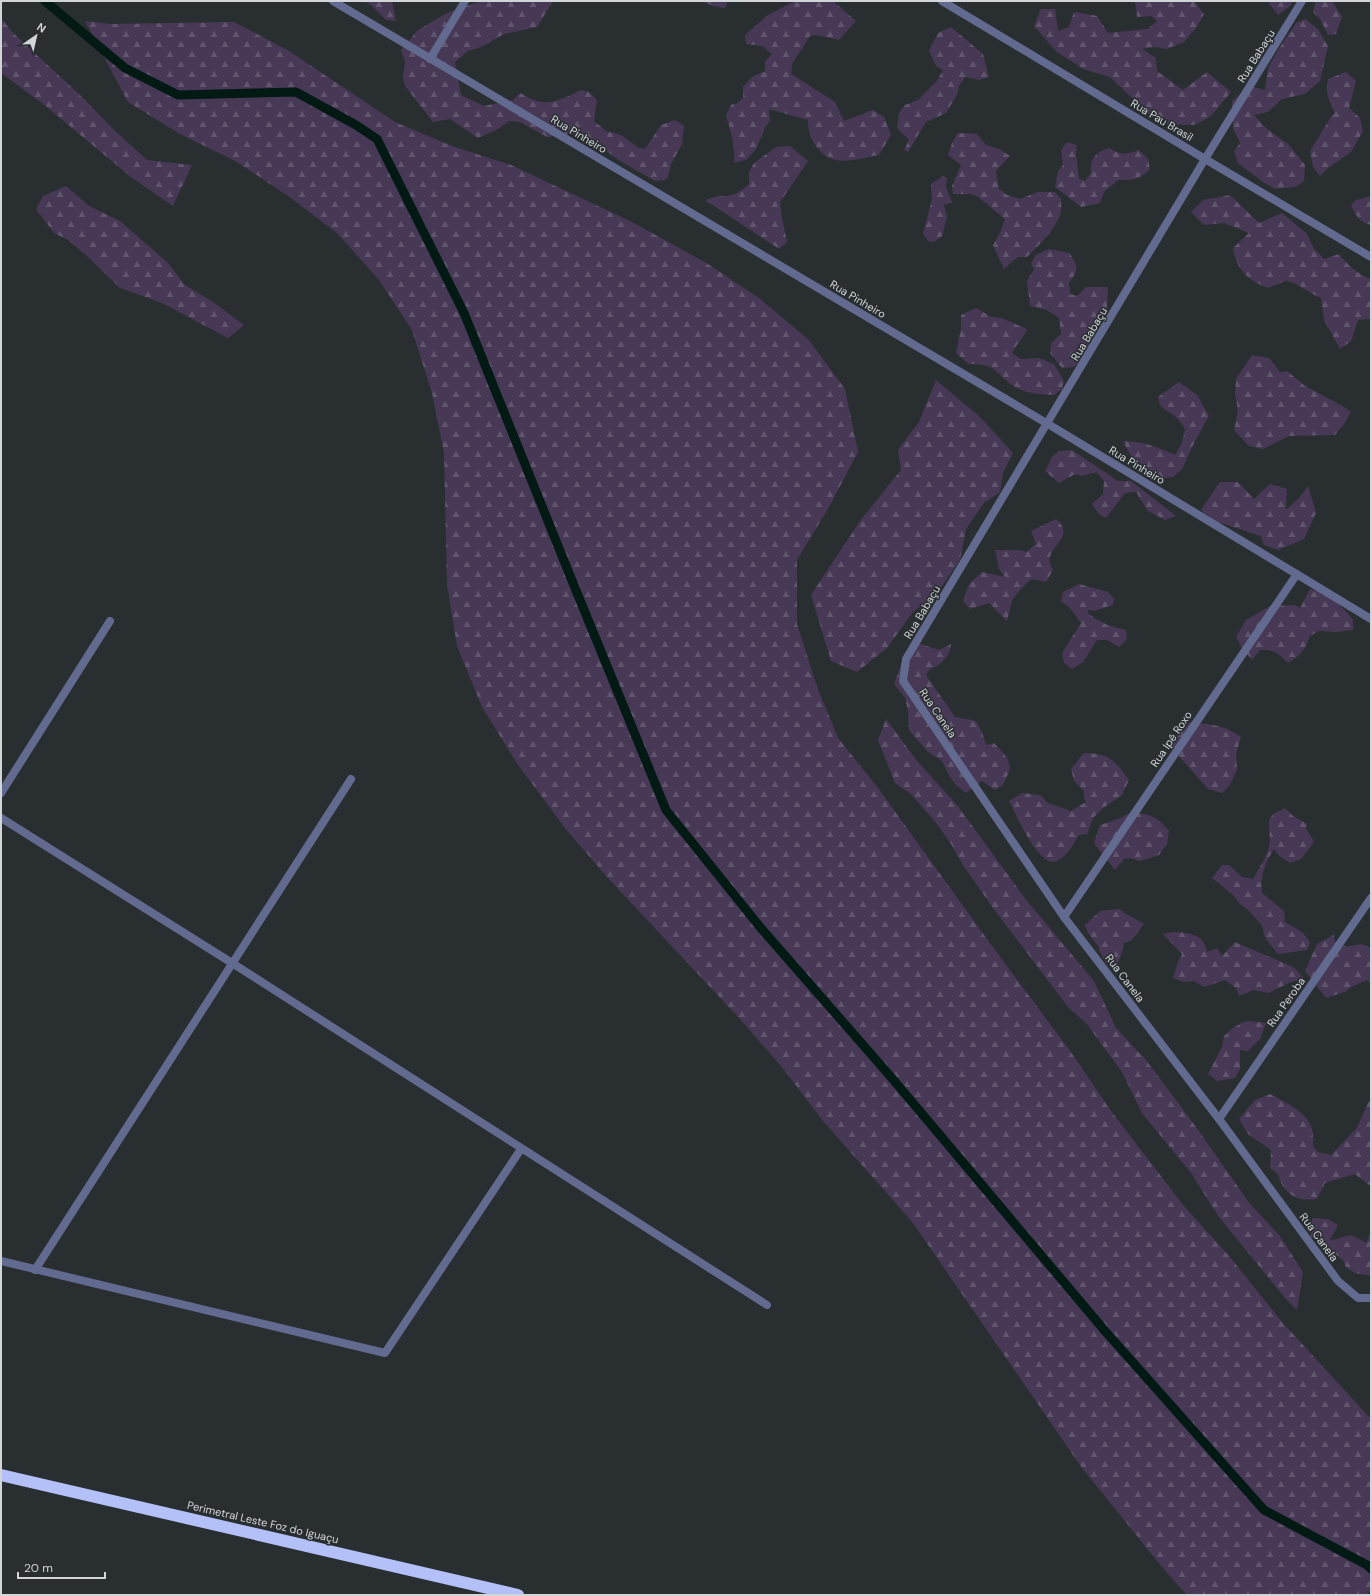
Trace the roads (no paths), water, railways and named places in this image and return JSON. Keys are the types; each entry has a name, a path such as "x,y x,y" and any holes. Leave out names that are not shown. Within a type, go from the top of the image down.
{"highway":[{"name":"Perimetral Leste Foz do Iguaçu","path":"1,1475 518,1595"}],"street":[{"name":"Rua Pinheiro","path":"333,1 1048,424 1371,619"},
{"path":"430,59 465,1"},
{"name":"Rua Pau Brasil","path":"942,1 1371,257"},
{"name":"Rua Babaçu","path":"903,681 906,659 1048,424 1205,159 1302,1"},
{"name":"Rua Ipê Roxo","path":"1064,917 1297,574"},
{"path":"1,793 110,621"},
{"name":"Rua Canela","path":"903,681 1064,917 1219,1119 1338,1281 1358,1298 1371,1298"},
{"path":"35,1270 351,779"},
{"path":"1,818 232,963 767,1305"},
{"name":"Rua Peroba","path":"1219,1119 1371,898"},
{"path":"1,1261 385,1354 521,1149"}],"waterway":[{"path":"45,1 125,68 178,95 296,92 356,125 377,139 464,313 666,810 760,927 891,1077 1105,1331 1264,1510 1367,1565 1371,1569"}]}
